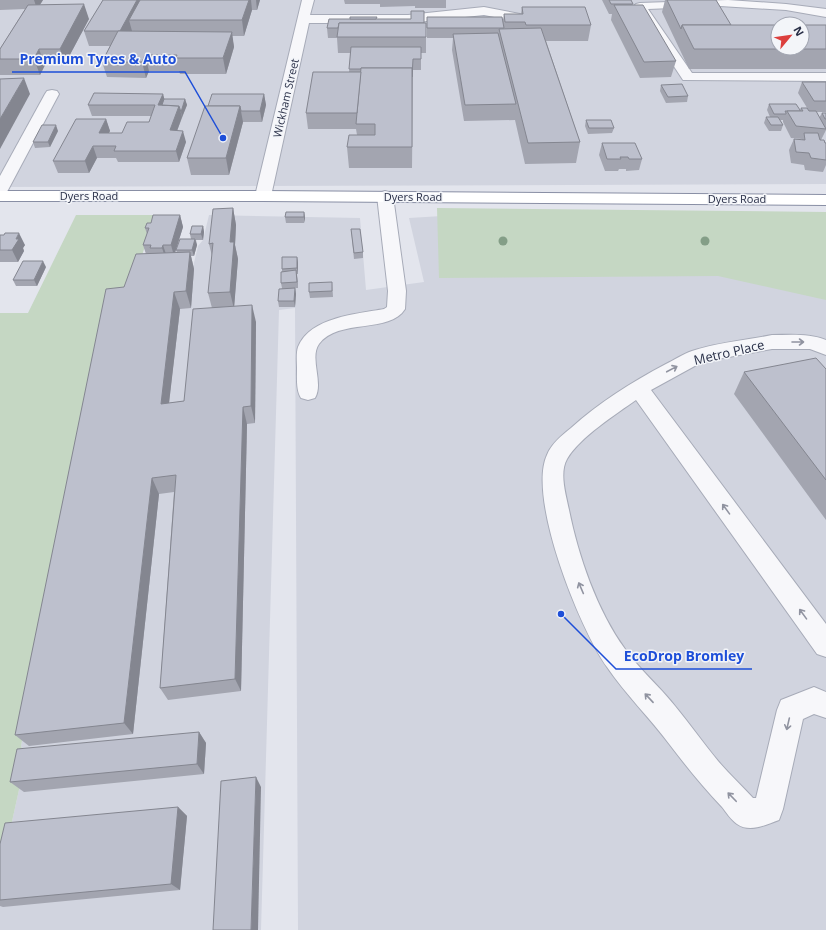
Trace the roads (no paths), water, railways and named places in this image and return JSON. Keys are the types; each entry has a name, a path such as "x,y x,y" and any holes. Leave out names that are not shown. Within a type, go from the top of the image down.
{"highway":[{"name":"Dyers Road","path":"0,196 385,196 826,200"}],"street":[{"name":"Wickham Street","path":"263,196 308,0"},
{"path":"826,13 786,7 720,3 640,6 688,77 826,77"},
{"path":"304,19 408,19 484,11 516,17"},
{"path":"0,190 52,94"},
{"path":"308,393 307,348 312,339 325,330 336,326 390,314 396,310 397,291 385,196"},
{"name":"Metro Place","path":"826,348 813,342 772,342 697,356 638,388 593,420 570,441 557,456 553,469 554,489 563,538 579,585 601,633 615,656 632,679 664,714 708,771 747,813 758,813 768,809 791,710 814,700 826,705"},
{"path":"638,388 826,645"}],"place":[{"name":"Premium Tyres & Auto","path":"223,138"},
{"name":"EcoDrop Bromley","path":"561,614"}]}
